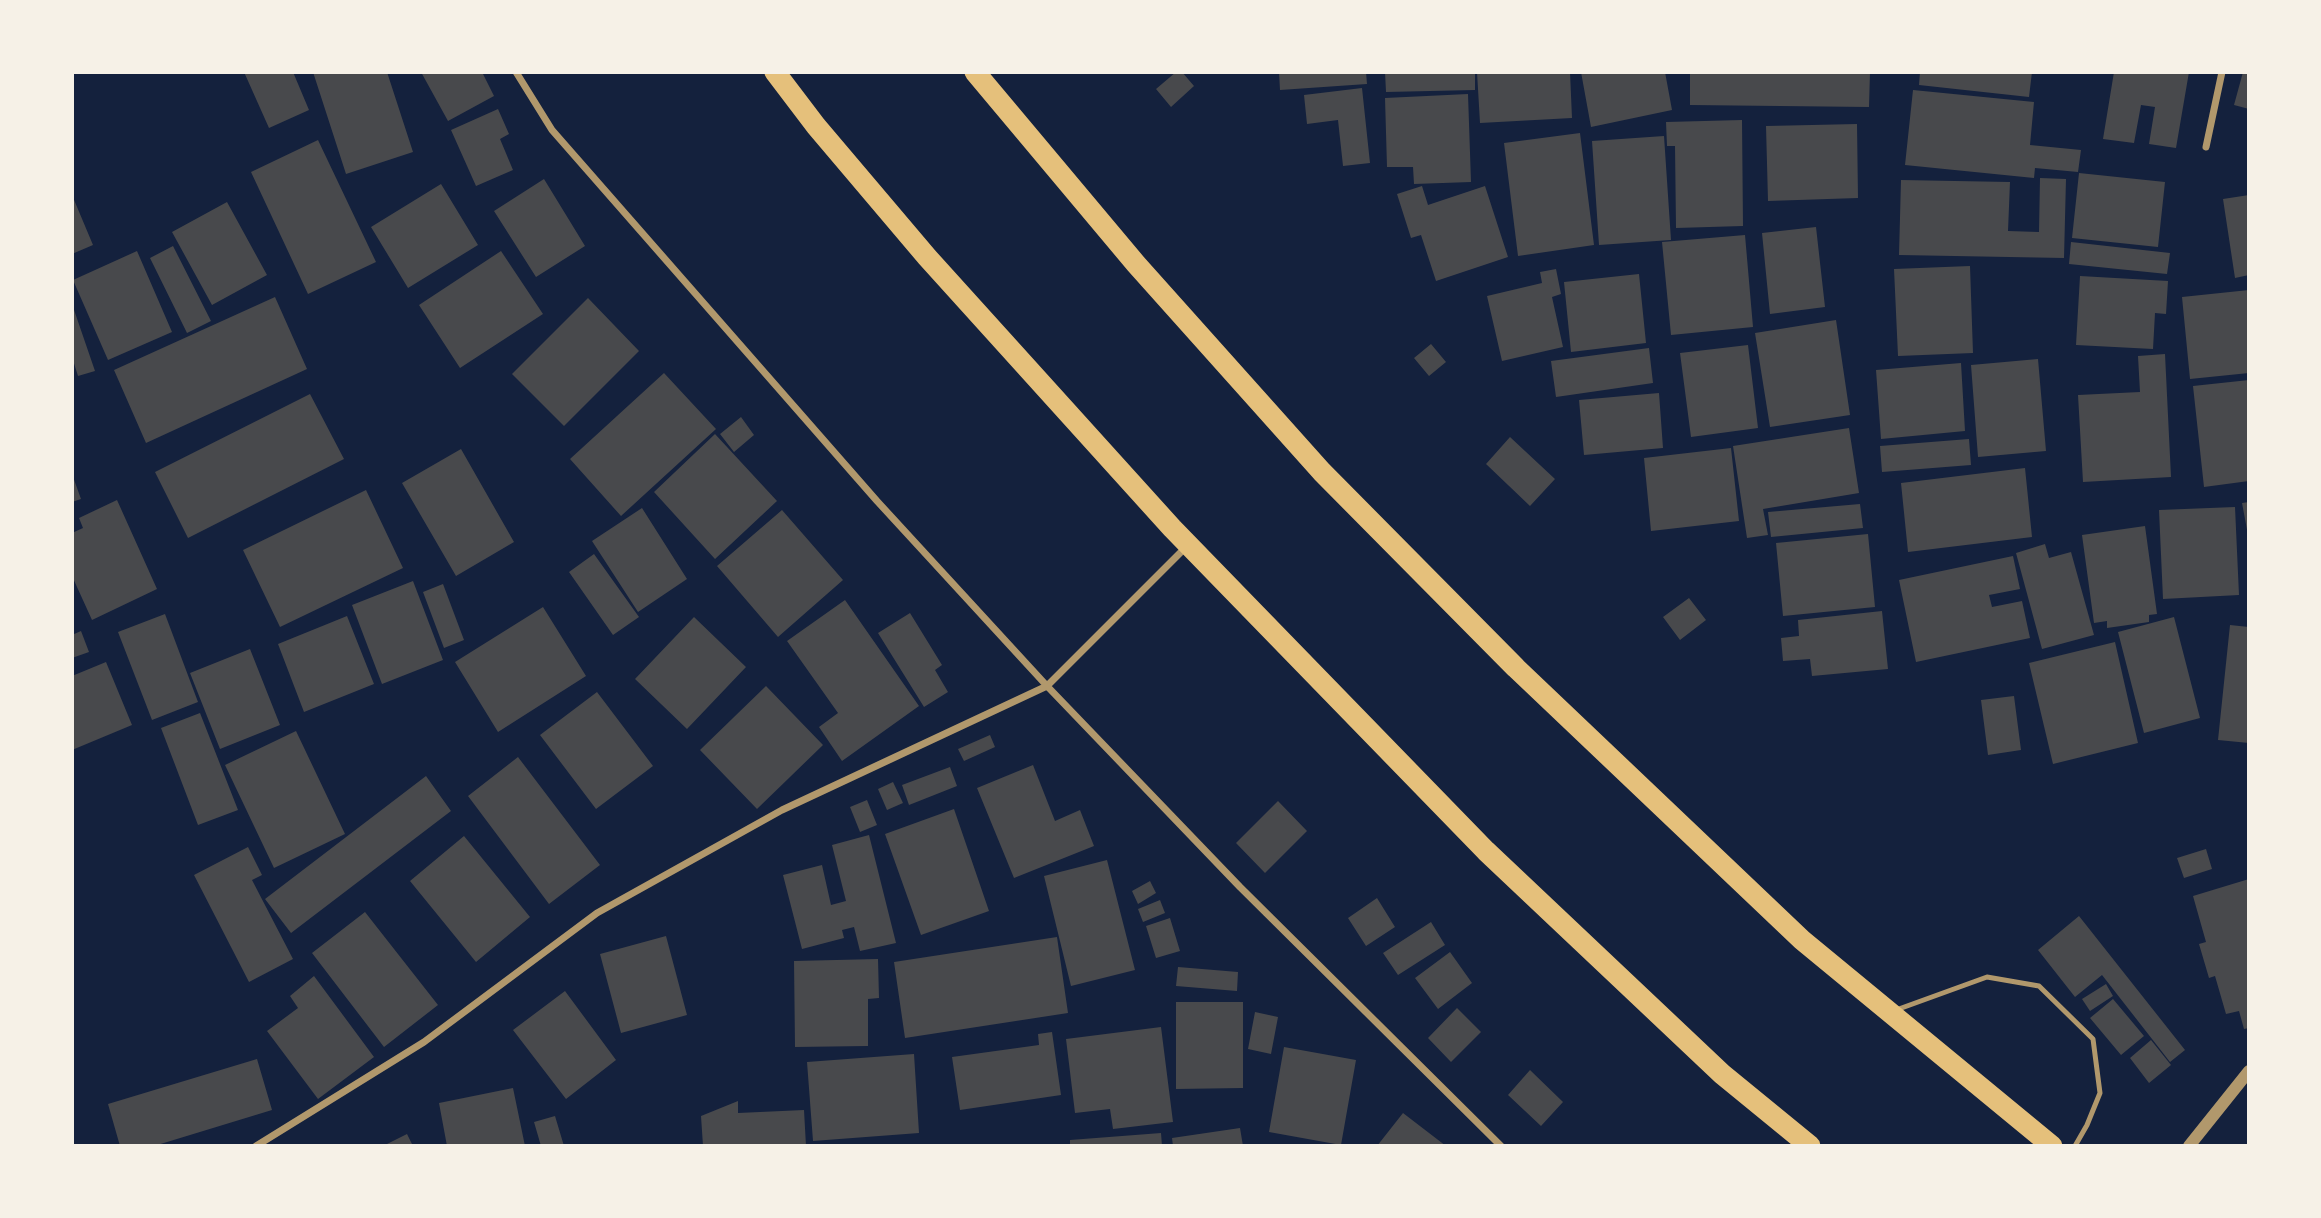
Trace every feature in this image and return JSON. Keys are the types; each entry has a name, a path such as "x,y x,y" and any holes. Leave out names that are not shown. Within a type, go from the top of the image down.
{"highway":[{"path":"775,72 816,126 926,257 1189,545 1486,851 1722,1073 1810,1146"},
{"path":"975,72 1136,264 1322,472 1649,797 1802,940 2052,1146"}],"street":[{"path":"516,72 552,130 877,501 1046,685 1240,887 1501,1146"},
{"path":"2206,147 2222,72"},
{"path":"256,1146 424,1042 597,913 782,810 1046,685 1189,545"},
{"path":"2189,1146 2249,1071"}],"lane":[{"path":"1890,1013 1987,977 2039,986 2093,1039 2100,1093 2075,1146"}],"building":[{"path":"244,72 293,72 309,110 269,128"},
{"path":"313,72 387,72 413,152 346,174"},
{"path":"421,72 482,72 494,96 448,121"},
{"path":"1176,72 1182,72 1194,86 1171,107 1156,89"},
{"path":"1279,72 1366,72 1367,84 1280,90"},
{"path":"1385,72 1475,72 1475,90 1386,92"},
{"path":"1477,72 1570,72 1572,118 1480,123"},
{"path":"1581,72 1665,72 1672,110 1591,127"},
{"path":"1690,72 1870,72 1869,107 1690,105"},
{"path":"1920,72 2032,72 2029,97 1919,85"},
{"path":"2114,72 2189,72 2176,148 2149,144 2155,107 2141,105 2134,143 2103,139"},
{"path":"2243,72 2249,72 2249,109 2234,105"},
{"path":"1362,88 1370,163 1343,166 1338,120 1307,124 1304,95"},
{"path":"1913,90 2034,102 2030,145 2081,150 2078,172 2035,168 2034,178 1905,165"},
{"path":"1468,94 1471,182 1414,184 1413,167 1387,167 1385,98"},
{"path":"498,109 509,134 500,139 513,170 476,186 451,130"},
{"path":"1742,120 1743,226 1676,228 1675,146 1667,146 1666,122"},
{"path":"1857,124 1858,198 1768,201 1766,126"},
{"path":"1580,133 1594,245 1518,256 1504,143"},
{"path":"1664,136 1671,240 1599,245 1592,141"},
{"path":"318,140 376,262 308,294 251,172"},
{"path":"2079,173 2165,182 2158,247 2072,238"},
{"path":"2040,178 2066,179 2064,258 1899,255 1901,180 2010,182 2008,231 2039,232"},
{"path":"544,179 585,246 536,277 494,211"},
{"path":"441,184 478,245 408,288 371,227"},
{"path":"1422,186 1428,205 1485,186 1508,257 1436,281 1421,235 1411,238 1397,194"},
{"path":"72,195 93,245 72,254"},
{"path":"2249,195 2249,275 2235,278 2223,199"},
{"path":"227,202 267,275 212,305 172,232"},
{"path":"1816,227 1825,307 1770,314 1762,233"},
{"path":"1745,235 1753,327 1671,335 1662,242"},
{"path":"2071,242 2170,253 2167,274 2069,264"},
{"path":"173,246 211,321 187,333 150,258"},
{"path":"137,251 172,332 108,360 73,280"},
{"path":"501,251 543,314 460,368 419,305"},
{"path":"1970,266 1973,353 1898,356 1894,269"},
{"path":"1556,269 1561,294 1552,297 1563,347 1502,361 1487,296 1542,283 1540,272"},
{"path":"1639,274 1646,343 1571,352 1564,282"},
{"path":"2080,276 2168,281 2166,314 2155,313 2153,349 2076,345"},
{"path":"2249,290 2249,373 2190,379 2182,297"},
{"path":"275,297 307,369 146,443 114,370"},
{"path":"588,298 639,351 564,426 512,374"},
{"path":"72,304 95,371 78,376 72,357"},
{"path":"1836,320 1850,415 1770,427 1755,333"},
{"path":"1431,344 1446,362 1429,376 1414,358"},
{"path":"1748,345 1758,428 1691,437 1680,353"},
{"path":"1649,348 1653,383 1556,397 1551,361"},
{"path":"2165,354 2171,477 2083,482 2078,395 2140,392 2138,356"},
{"path":"2038,359 2046,451 1978,457 1971,365"},
{"path":"1961,363 1965,431 1881,439 1876,370"},
{"path":"664,373 716,429 621,516 570,459"},
{"path":"2249,380 2249,481 2204,487 2193,386"},
{"path":"1659,393 1663,448 1584,455 1579,400"},
{"path":"310,394 344,459 188,538 155,472"},
{"path":"741,417 754,435 734,452 720,434"},
{"path":"1849,428 1859,493 1763,509 1768,535 1747,538 1733,446"},
{"path":"715,434 777,501 715,559 654,492"},
{"path":"1510,437 1555,479 1530,506 1486,464"},
{"path":"1969,439 1971,465 1882,472 1880,446"},
{"path":"1731,448 1739,521 1651,531 1644,458"},
{"path":"461,449 514,542 456,576 402,483"},
{"path":"2025,468 2032,537 1908,552 1901,483"},
{"path":"72,474 81,499 72,502"},
{"path":"366,490 403,568 280,627 243,550"},
{"path":"117,500 157,589 92,620 72,576 72,533 83,528 79,518"},
{"path":"2249,502 2249,535 2248,535 2242,503"},
{"path":"1860,504 1863,528 1771,537 1768,512"},
{"path":"2235,507 2239,595 2163,599 2159,510"},
{"path":"642,508 687,579 638,612 592,541"},
{"path":"782,510 843,580 778,637 717,566"},
{"path":"2145,526 2157,614 2149,615 2149,622 2107,628 2107,621 2094,623 2082,535"},
{"path":"1868,534 1875,607 1783,616 1776,543"},
{"path":"2045,544 2049,558 2071,552 2094,635 2042,649 2016,553"},
{"path":"594,554 639,617 613,635 569,572"},
{"path":"2013,556 2020,589 1989,595 1992,607 2022,601 2030,638 1916,662 1899,580"},
{"path":"413,581 443,660 382,684 352,605"},
{"path":"443,584 464,640 444,648 423,592"},
{"path":"1689,598 1706,620 1680,640 1663,617"},
{"path":"845,600 919,706 842,761 819,727 838,713 787,641"},
{"path":"543,607 586,676 498,732 455,662"},
{"path":"1882,611 1888,669 1812,676 1810,659 1783,661 1781,638 1799,636 1798,620"},
{"path":"910,613 942,665 935,670 948,692 924,707 878,633"},
{"path":"165,614 198,702 152,720 118,632"},
{"path":"347,616 374,684 304,712 278,644"},
{"path":"694,617 746,667 687,729 635,679"},
{"path":"2174,617 2200,718 2144,733 2118,632"},
{"path":"2230,625 2249,627 2249,743 2218,740"},
{"path":"81,631 89,652 72,658 72,635"},
{"path":"2115,642 2138,743 2053,764 2029,663"},
{"path":"250,649 280,725 220,749 190,673"},
{"path":"106,662 132,725 72,750 72,676"},
{"path":"766,686 823,745 757,809 700,750"},
{"path":"597,692 653,766 596,809 540,735"},
{"path":"2014,696 2021,750 1988,755 1981,700"},
{"path":"200,713 238,810 198,825 161,728"},
{"path":"296,731 345,834 274,868 225,765"},
{"path":"990,735 995,747 964,761 958,749"},
{"path":"518,757 600,865 549,904 468,796"},
{"path":"1033,765 1055,821 1080,810 1094,846 1014,878 977,788"},
{"path":"950,767 957,786 909,805 902,785"},
{"path":"426,776 451,811 291,933 265,899"},
{"path":"893,782 903,803 887,810 878,789"},
{"path":"867,800 877,825 860,832 850,807"},
{"path":"1278,801 1307,831 1265,873 1236,843"},
{"path":"954,809 989,911 921,935 885,834"},
{"path":"869,835 896,943 860,951 854,927 842,930 844,938 802,949 783,875 822,865 831,905 846,901 832,845"},
{"path":"464,836 530,917 476,962 410,881"},
{"path":"248,847 262,875 252,880 293,959 249,982 194,875"},
{"path":"2206,849 2212,869 2184,878 2177,858"},
{"path":"1107,860 1135,970 1071,986 1044,876"},
{"path":"2249,879 2249,1028 2244,1029 2239,1011 2226,1014 2215,976 2209,978 2199,944 2206,942 2193,896"},
{"path":"1150,881 1156,893 1138,904 1132,891"},
{"path":"1377,898 1395,927 1366,946 1348,918"},
{"path":"1160,900 1165,913 1143,922 1138,909"},
{"path":"365,912 438,1005 384,1047 312,953"},
{"path":"2079,916 2185,1050 2170,1062 2102,975 2075,997 2038,950"},
{"path":"1170,918 1180,951 1156,958 1146,926"},
{"path":"1431,922 1445,945 1398,975 1383,953"},
{"path":"666,936 687,1015 621,1033 600,954"},
{"path":"1057,937 1068,1013 905,1038 894,962"},
{"path":"1450,952 1472,983 1438,1009 1415,978"},
{"path":"878,959 879,998 868,999 868,1046 795,1047 794,961"},
{"path":"1178,967 1238,972 1237,991 1176,986"},
{"path":"314,976 374,1057 318,1099 267,1031 298,1008 290,996"},
{"path":"2106,984 2113,996 2090,1011 2082,999"},
{"path":"565,991 616,1060 566,1099 513,1030"},
{"path":"2113,999 2144,1036 2121,1055 2090,1018"},
{"path":"1176,1002 1243,1002 1243,1088 1176,1089"},
{"path":"1457,1008 1481,1032 1451,1062 1428,1038"},
{"path":"1255,1012 1278,1017 1271,1054 1248,1049"},
{"path":"1161,1027 1173,1122 1113,1129 1110,1109 1075,1113 1066,1039"},
{"path":"1052,1032 1061,1095 960,1110 952,1057 1039,1045 1038,1034"},
{"path":"2151,1040 2171,1065 2149,1083 2130,1058"},
{"path":"1284,1047 1356,1060 1341,1145 1269,1132"},
{"path":"914,1054 919,1133 813,1141 807,1062"},
{"path":"257,1059 272,1110 154,1146 120,1146 108,1104"},
{"path":"1530,1070 1563,1102 1541,1126 1508,1095"},
{"path":"513,1088 525,1146 447,1146 439,1103"},
{"path":"738,1101 738,1113 804,1110 806,1146 703,1146 701,1116"},
{"path":"1403,1113 1446,1146 1377,1146"},
{"path":"555,1116 564,1146 541,1146 534,1122"},
{"path":"1240,1128 1243,1146 1173,1146 1172,1138"},
{"path":"1161,1133 1162,1146 1070,1146 1070,1140"},
{"path":"407,1134 413,1146 383,1146"}]}
